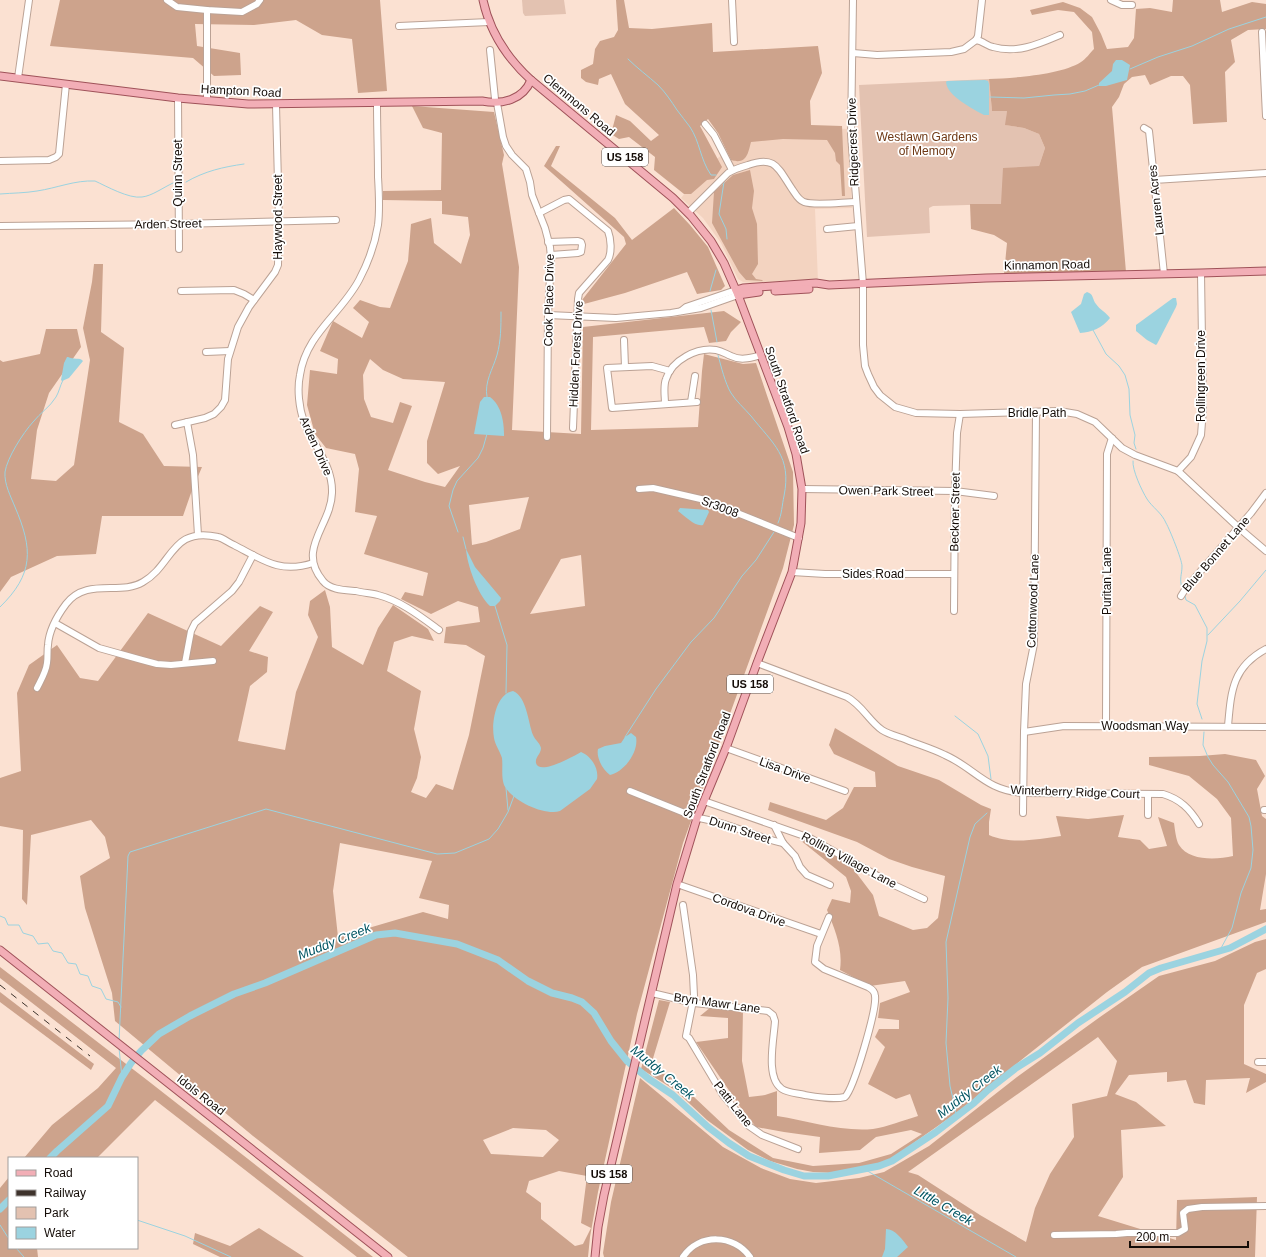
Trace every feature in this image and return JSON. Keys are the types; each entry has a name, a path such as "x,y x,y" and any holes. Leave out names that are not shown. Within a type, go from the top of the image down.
{"main road":[{"name":"Clemmons Road","path":"484,0 490,22 508,55 531,80 660,186 688,213 715,246 737,293"},
{"name":"Hampton Road","path":"0,76 178,98 248,104 496,101 507,100 521,94 528,88 531,80"},
{"name":"Kinnamon Road","path":"737,293 743,288 816,283 829,285 986,278 1266,271"},
{"name":"South Stratford Road","path":"595,1257 600,1214 677,884 697,818 726,748 792,572 799,538 802,490 796,454 790,434 737,293"},
{"name":"Idols Road","path":"0,950 388,1257"}],"street":[{"path":"18,78 29,0"},
{"path":"167,0 177,7 242,12 257,4 260,0"},
{"path":"732,0 734,42"},
{"name":"Ridgecrest Drive","path":"853,0 851,135 863,284"},
{"path":"853,53 877,54 952,52 964,49 976,40 978,36 982,0"},
{"path":"1111,0 1122,5 1132,5"},
{"path":"206,101 207,10"},
{"path":"399,26 490,22"},
{"path":"1262,32 1266,116"},
{"path":"976,40 993,47 1010,49 1032,47 1060,36"},
{"name":"Cook Place Drive","path":"490,50 496,101 503,137 506,146 512,155 526,169 532,195 539,213 551,255 548,315 547,437"},
{"path":"0,161 49,160 59,154 66,84"},
{"name":"Quinn Street","path":"178,98 179,249"},
{"name":"Arden Drive","path":"313,563 313,548 330,507 332,487 327,466 308,432 302,415 299,390 300,372 305,355 315,336 359,280 368,259 374,239 378,220 377,103"},
{"name":"Haywood Street","path":"175,425 205,418 214,414 222,407 225,400 226,378 230,351 238,327 254,300 275,272 278,265 279,222 276,104"},
{"path":"705,124 714,134 732,170"},
{"name":"Lauren Acres","path":"1144,128 1149,131 1164,274"},
{"path":"688,213 718,181 732,170 758,161 766,160 776,166 797,196 803,202 856,202"},
{"path":"1154,180 1266,174"},
{"name":"Hidden Forest Drive","path":"539,213 564,200 569,199 608,231 610,236 610,256 608,260 579,293 573,428"},
{"name":"Arden Street","path":"0,226 336,220"},
{"path":"826,228 858,226"},
{"path":"548,242 578,241 581,242 582,245 581,252 578,254 551,255"},
{"name":"Rollingreen Drive","path":"1178,471 1191,457 1200,435 1202,422 1200,273"},
{"name":"Bridle Path","path":"863,284 864,357 868,374 880,395 890,404 907,411 925,413 960,414 1059,411 1077,414 1095,422 1122,448 1134,456 1178,471 1238,528 1266,551"},
{"path":"181,291 234,290 254,300"},
{"name":"Kinnamon Road","path":"548,315 616,318 671,313 681,311 686,306 700,306 737,293"},
{"path":"624,340 626,367"},
{"path":"665,404 665,384 670,371 684,357 698,351 716,350 731,357 742,359 761,355"},
{"path":"206,352 230,351"},
{"path":"670,371 652,366 607,368 612,408 694,402 695,376"},
{"name":"Cottonwood Lane","path":"1023,813 1026,684 1034,644 1036,412"},
{"name":"Beckner Street","path":"954,611 955,491 957,433 960,414"},
{"path":"187,422 193,455 198,535"},
{"name":"Puritan Lane","path":"1106,726 1107,454 1112,438"},
{"name":"Sr3008","path":"639,488 653,488 705,500 799,538"},
{"name":"Owen Park Street","path":"802,490 955,491 994,496"},
{"name":"Blue Bonnet Lane","path":"1181,596 1186,588 1266,493"},
{"path":"37,688 45,672 48,645 54,623 74,596 93,589 135,586 142,583 159,569 176,546 187,538 198,535 220,538 253,555 283,567 290,568 313,563 317,573 327,585 378,595 397,602 439,630"},
{"path":"185,663 191,631 195,623 232,591 239,582 253,555"},
{"name":"Sides Road","path":"792,572 825,574 954,574"},
{"path":"54,623 104,650 157,664 171,666 185,663 213,661"},
{"path":"1228,726 1231,692 1238,674 1245,664 1266,650"},
{"name":"Winterberry Ridge Court","path":"757,663 847,697 859,705 873,722 883,730 950,757 985,782 1006,791 1023,793 1163,794 1175,799 1187,807 1199,824"},
{"name":"Woodsman Way","path":"1024,732 1058,726 1266,727"},
{"name":"Lisa Drive","path":"726,748 845,791"},
{"name":"Dunn Street","path":"630,791 697,818 708,819 767,840 783,843"},
{"path":"1148,794 1148,815"},
{"name":"Rolling Village Lane","path":"704,801 810,838 894,885 924,899"},
{"path":"774,825 783,843 795,856 800,867 807,875 830,885"},
{"name":"Cordova Drive","path":"677,884 804,930 821,934"},
{"path":"684,905 693,975 694,1003"},
{"name":"Bryn Mawr Lane","path":"652,993 694,1003 747,1008 770,1012 775,1021 772,1074 777,1085 786,1091 799,1094 827,1098 845,1097 850,1089 864,1048 874,1012 875,996 874,991 868,987 832,973 816,964 814,960 815,952 828,917"},
{"name":"Patti Lane","path":"694,1003 686,1036 689,1038 723,1095 749,1126 762,1135 798,1149"},
{"path":"1258,1062 1266,1062"},
{"path":"1054,1235 1178,1233 1185,1229 1183,1213 1188,1208 1266,1206"},
{"path":"683,1257 690,1249 700,1242 705,1240 720,1239 735,1243 744,1249 750,1257"}],"shaded area":[{"path":"60,0 380,0 387,91 358,93 352,39 322,35 296,20 254,25 195,24 197,46 240,53 241,75 214,76 193,58 50,46"},
{"path":"616,0 624,0 629,28 652,29 712,23 713,52 818,46 822,73 810,101 811,125 842,126 845,196 842,196 840,165 836,161 835,153 827,140 783,139 751,142 746,157 740,161 736,161 731,160 718,133 708,119 700,126 722,167 714,179 707,180 691,194 684,194 654,170 655,157 629,137 619,139 611,134 616,115 630,121 651,141 659,135 625,104 611,74 599,79 598,85 586,82 581,78 581,70 593,64 595,49 600,41 614,37 618,30"},
{"path":"1173,0 1220,0 1222,12 1252,2 1266,4 1266,29 1248,30 1231,40 1235,62 1225,72 1227,122 1193,124 1190,85 1183,76 1171,76 1150,85 1145,75 1132,77 1124,84 1119,97 1112,107 1126,272 1004,274 1007,243 994,235 971,229 970,204 1001,204 1003,168 1039,166 1045,148 1039,134 1024,128 1005,125 1007,111 992,111 989,79 1036,75 1062,70 1081,62 1094,49 1092,32 1074,12 1058,10 1032,15 1030,10 1063,2 1080,8 1092,17 1107,49 1128,47 1134,38 1136,9 1150,8 1172,12"},
{"path":"412,106 494,112 504,155 502,164 519,267 512,430 581,434 583,327 724,311 741,322 731,332 726,341 709,343 704,327 593,337 591,430 698,427 704,354 743,364 756,363 793,472 794,525 783,568 683,843 637,1014 598,1192 588,1257 408,1257 253,1136 115,1021 112,993 85,908 80,876 110,858 105,837 91,820 31,835 27,905 22,899 23,830 0,826 0,778 21,771 17,693 29,665 57,645 80,678 98,681 148,613 221,646 260,606 273,612 249,651 268,657 267,672 250,686 238,741 285,750 296,692 318,637 308,615 310,601 325,590 330,607 332,647 363,665 378,628 393,605 428,629 434,641 412,636 394,642 387,671 421,691 414,729 421,757 417,778 411,792 426,798 436,784 453,790 469,735 485,656 466,645 444,643 446,627 480,622 478,607 458,601 431,614 401,599 405,592 423,596 428,573 364,554 377,516 355,512 359,469 355,454 326,448 315,434 307,405 310,370 337,374 338,359 320,351 333,321 362,338 369,322 353,308 360,300 380,307 390,308 408,261 411,224 431,218 434,243 461,264 470,235 468,217 442,214 442,201 383,200 383,191 441,190 442,133 423,128","holes":["370,359 383,370 403,379 445,382 427,441 427,463 438,474 460,466 445,487 388,470 412,406 400,402 393,423 371,417 364,399 363,375","529,497 520,529 486,542 472,545 469,505","581,555 585,606 530,614 561,559","340,843 432,861 419,898 449,905 448,919 423,912 338,937 333,891","513,1128 546,1130 559,1140 543,1157 491,1154 483,1140","559,1171 587,1176 581,1223 591,1228 583,1244 575,1246 541,1219 541,1203 526,1192 529,1181"]},
{"path":"804,127 848,129 852,208 815,209 818,281 743,282 738,279 721,243 703,218 681,198 711,162 746,141"},
{"path":"556,146 560,146 551,166 615,218 632,240 674,208 708,247 725,286 721,290 697,294 687,272 625,293 584,304 582,300 626,244 624,237 544,166"},
{"path":"750,170 754,191 752,208 757,224 758,264 752,274 756,279 763,281 746,280 739,272 712,223 714,192 733,175"},
{"path":"94,264 103,264 101,332 124,348 119,422 143,434 164,466 202,467 183,516 102,516 96,554 57,556 11,577 0,592 0,360 3,362 40,354 46,329 77,329 81,347 49,393 37,430 31,479 56,481 74,465 90,360 83,328"},
{"path":"835,728 898,766 939,780 981,805 991,809 989,835 997,838 1015,841 1061,836 1056,816 1088,819 1124,815 1118,837 1140,840 1149,849 1167,846 1158,817 1174,823 1177,840 1183,850 1196,857 1203,858 1233,856 1231,818 1217,799 1189,776 1149,765 1149,757 1225,754 1256,760 1265,776 1257,789 1262,816 1266,819 1266,874 1260,910 1266,909 1266,922 1142,967 1107,992 959,1111 888,1161 835,1173 813,1172 770,1161 748,1150 707,1120 675,1090 641,1069 659,1000 670,1002 651,1065 658,1071 676,1080 729,1130 773,1158 813,1166 859,1163 891,1154 922,1134 911,1130 876,1137 860,1150 819,1153 820,1137 756,1127 741,1108 696,1042 728,1038 728,1018 700,1016 711,1007 743,1010 742,1061 749,1097 765,1095 777,1091 777,1116 837,1128 861,1130 878,1128 918,1116 910,1094 896,1099 868,1084 885,1047 875,1037 879,1029 899,1029 899,1020 878,1018 880,1003 910,992 905,981 870,986 840,970 841,962 839,947 827,910 832,899 850,903 851,891 846,877 800,840 804,839 823,847 848,862 873,895 879,916 913,930 927,928 938,918 945,876 889,859 857,842 768,810 770,802 826,820 843,808 854,787 876,787 875,772 834,754 829,745"},
{"path":"1266,939 1266,969 1257,973 1244,1005 1244,1064 1266,1074 1266,1082 1246,1093 1250,1078 1206,1080 1205,1105 1194,1103 1186,1080 1167,1082 1167,1072 1129,1075 1115,1094 1136,1102 1166,1126 1121,1130 1123,1177 1098,1216 1176,1240 1177,1200 1257,1197 1255,1257 604,1257 603,1253 611,1202 640,1078 723,1147 761,1168 790,1179 816,1183 859,1178 884,1172 929,1146 1017,1077 1159,976 1215,961 1255,942","holes":["1098,1037 1117,1061 1107,1096 1072,1104 1074,1137 1050,1174 1035,1208 1026,1242 980,1215 918,1175 908,1172"]},
{"path":"0,967 373,1257 357,1257 155,1100 98,1157 25,1157 52,1125 98,1088 116,1068 0,978"},
{"path":"0,992 94,1064 91,1070 0,1002"},
{"path":"8,1178 8,1249 37,1249 38,1257 0,1257 0,1188"},
{"path":"259,1228 304,1257 220,1257 193,1244 195,1233 230,1246"}],"green space":[{"path":"522,0 564,0 566,14 525,16 523,13"},
{"name":"Westlawn Gardens of Memory","path":"989,79 992,111 1007,111 1006,125 1024,128 1039,134 1045,148 1039,166 1002,204 933,206 929,208 930,233 867,237 859,85"}],"water":[{"path":"1116,60 1122,60 1130,65 1127,80 1106,86 1099,86 1099,83 1112,71 1113,64"},
{"path":"947,81 988,81 989,84 989,115 984,115 961,102 947,87 946,82"},
{"path":"1087,292 1091,294 1098,306 1110,318 1096,329 1089,332 1080,333 1071,312 1081,304 1084,294"},
{"path":"1173,298 1176,298 1176,307 1156,345 1136,331 1136,325"},
{"path":"67,357 80,359 83,361 69,378 62,381 64,363"},
{"path":"484,397 490,397 500,410 504,426 504,436 474,434 480,402"},
{"path":"680,508 708,510 709,512 703,525 700,525 693,523 678,511"},
{"path":"466,549 475,567 501,598 495,606 490,606 481,595 471,571"},
{"path":"513,691 518,694 524,704 533,735 541,748 536,761 539,766 543,767 557,764 581,752 588,756 594,763 597,771 597,779 590,789 560,811 545,811 529,806 513,796 504,785 502,758 495,741 493,725 499,703 507,693"},
{"path":"631,733 636,737 633,755 625,766 610,775 601,764 598,756 598,749 621,743 625,737"},
{"path":"886,1229 896,1233 908,1247 897,1257 882,1257 885,1249"}],"waterway":[{"path":"1130,69 1158,57 1192,46 1229,29 1266,17"},
{"path":"628,59 658,85 666,94 693,133 707,169 711,175 716,175"},
{"path":"990,97 1024,98 1070,94 1085,91 1099,85"},
{"path":"186,182 214,170 244,164"},
{"path":"0,194 32,192 73,183 95,181 124,194 142,197 154,193 173,183"},
{"path":"724,182 719,214 726,229 727,239"},
{"path":"710,291 716,270"},
{"path":"711,310 717,342"},
{"path":"487,397 486,391 488,381 497,355 499,344 501,312"},
{"path":"1093,330 1106,354 1119,366 1125,375 1129,389 1130,415 1135,435 1134,443 1136,449"},
{"path":"718,355 731,393 773,443 783,460 786,482 778,523"},
{"path":"0,607 19,583 27,560 25,536 8,490 5,477 6,466 25,432 56,397 63,380"},
{"path":"458,532 449,506 453,490 457,481 478,458 487,434"},
{"path":"1133,461 1136,475 1147,499 1164,519 1176,545 1182,566 1182,588"},
{"path":"625,737 656,689 691,642 714,618 742,576 756,560 774,532"},
{"path":"463,537 466,549"},
{"path":"1208,635 1240,601 1266,570"},
{"path":"1185,596 1186,600 1195,605 1207,628 1207,641 1202,661 1197,704 1202,719"},
{"path":"495,606 507,645 506,693"},
{"path":"955,716 978,734 988,756 991,779"},
{"path":"1204,732 1203,745 1208,757 1228,782 1249,817 1253,850 1251,868 1241,893 1232,928 1220,950"},
{"path":"506,788 508,810"},
{"path":"119,1041 128,856 130,852 266,809 437,854 455,853 489,839 498,829 508,812 514,796"},
{"path":"956,1116 950,1086 946,1043 948,998 946,942 970,837 975,824 987,813"},
{"path":"0,916 5,918 8,925 19,925 23,933 33,936 38,944 48,943 53,951 62,953 68,963 76,964 80,974 88,976 92,986 101,989 106,999 118,1002 121,1007"},
{"name":"Muddy Creek","path":"51,1157 108,1106 122,1077 131,1063 159,1034 190,1016 234,994 265,983 376,935 395,933 457,944 498,960 528,981 552,993 582,1002 594,1013 611,1041 627,1061 649,1079 673,1095 708,1127 729,1143 749,1156 784,1170 804,1176 828,1176 879,1166 892,1161 936,1132 1016,1068 1040,1053 1078,1023 1125,992 1149,973 1161,968 1230,948 1266,929"},
{"path":"119,1048 122,1077"},
{"name":"Little Creek","path":"864,1169 1016,1257"},
{"name":"Muddy Creek","path":"0,1209 8,1201"},
{"path":"138,1220 185,1236 231,1257"},
{"path":"0,1225 8,1237"},
{"path":"17,1249 24,1257"}],"railway":[{"path":"0,985 90,1056"}]}
